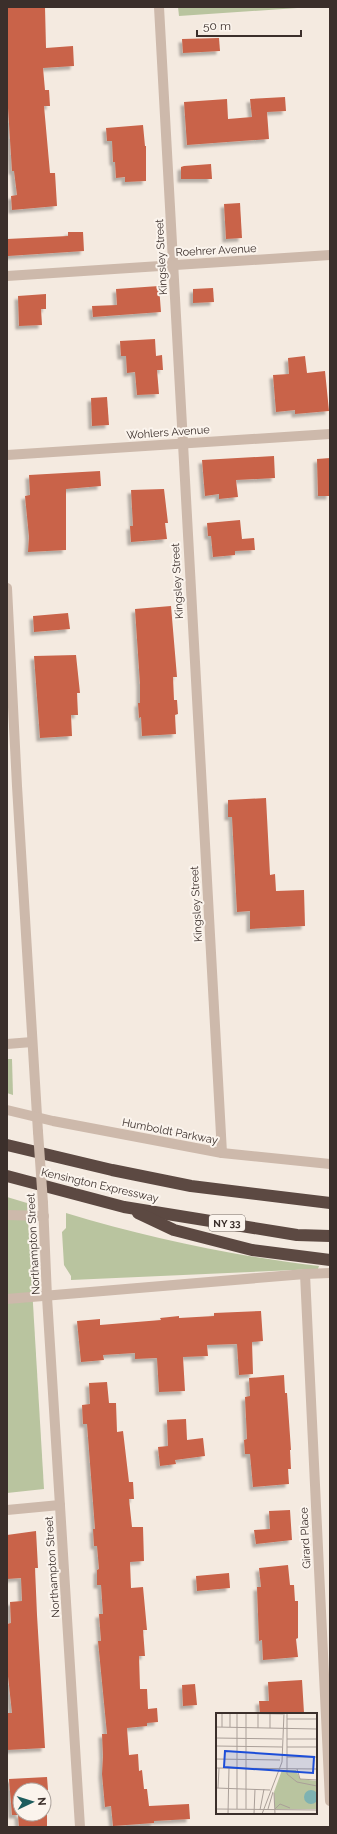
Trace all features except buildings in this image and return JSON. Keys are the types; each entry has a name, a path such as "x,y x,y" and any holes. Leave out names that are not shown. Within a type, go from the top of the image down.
{"highway":[{"name":"Kensington Expressway","path":"7,1145 112,1170 191,1186 330,1203"},
{"name":"Kensington Expressway","path":"7,1176 124,1206 297,1235 330,1236"},
{"path":"305,1201 330,1198"},
{"path":"124,1206 174,1230 252,1250 330,1260"}],"street":[{"name":"Kingsley Street","path":"159,7 222,1153"},
{"name":"Roehrer Avenue","path":"7,276 330,255"},
{"name":"Wohlers Avenue","path":"7,455 330,434"},
{"name":"Northampton Street","path":"7,588 32,1042 44,1216 47,1296 80,1827"},
{"path":"7,1044 32,1042"},
{"name":"Humboldt Parkway","path":"7,1110 37,1118 222,1153 330,1164"},
{"path":"7,1215 44,1216"},
{"path":"7,1299 330,1273"},
{"name":"Girard Place","path":"305,1274 330,1801"},
{"path":"7,1510 60,1505"}],"green space":[{"path":"178,7 312,7 179,16"},
{"path":"7,1059 12,1059 13,1095 7,1093"},
{"path":"7,1197 27,1203 44,1489 7,1493"},
{"path":"66,1213 191,1245 255,1257 319,1266 318,1269 71,1280 71,1276 64,1265 62,1232 66,1228"}]}
